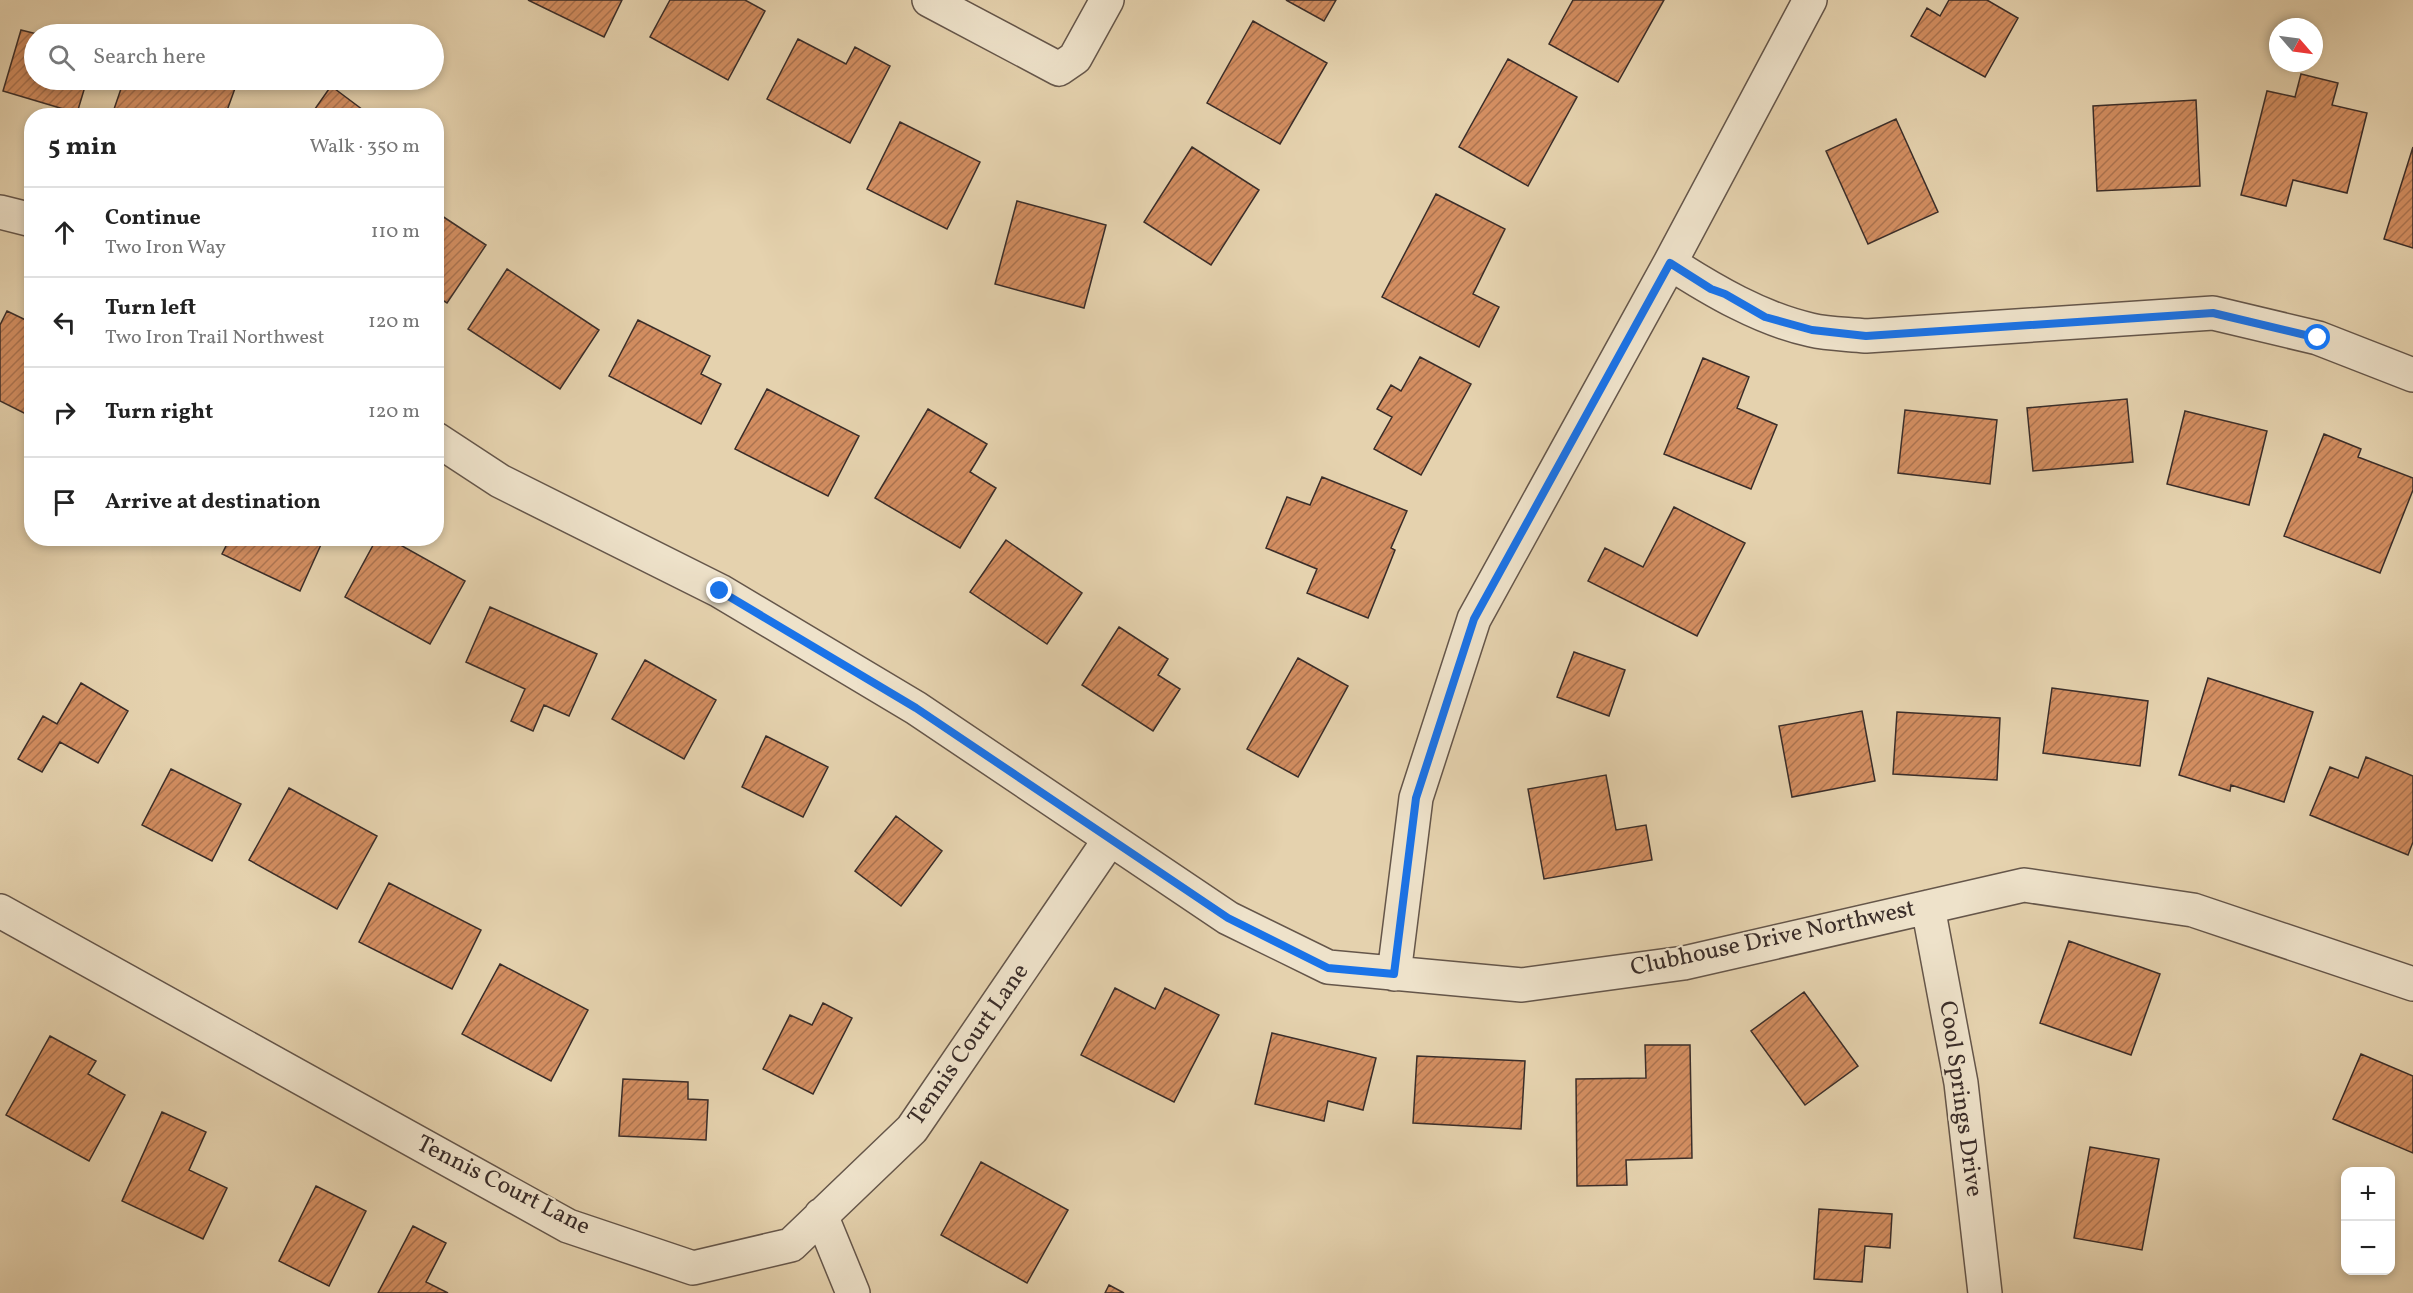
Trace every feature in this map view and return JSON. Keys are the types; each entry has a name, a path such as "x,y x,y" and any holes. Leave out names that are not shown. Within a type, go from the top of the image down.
{"street":[{"path":"929,0 1059,69 1075,58 1107,0"},
{"path":"1394,974 1416,798 1474,619 1670,263 1810,0"},
{"path":"0,212 24,218"},
{"path":"1670,263 1711,289 1725,294 1765,317 1812,330 1866,336 2213,313 2318,338 2413,375"},
{"name":"Clubhouse Drive Northwest","path":"444,444 500,481 720,591 916,708 1228,918 1328,968 1522,985 1683,963 2024,885 2193,910 2413,984"},
{"name":"Tennis Court Lane","path":"0,911 568,1226 693,1268 791,1245 912,1129 1110,839"},
{"name":"Cool Springs Drive","path":"1928,907 1961,1083 1985,1293"},
{"path":"821,1215 853,1293"}],"building":[{"path":"528,0 622,0 604,37"},
{"path":"670,0 745,0 765,11 728,80 650,37"},
{"path":"1286,0 1336,0 1324,21"},
{"path":"1573,0 1664,0 1618,82 1549,44"},
{"path":"1949,0 1987,0 2018,18 1985,77 1911,36 1927,8 1940,16"},
{"path":"1253,21 1327,63 1280,144 1207,103"},
{"path":"21,30 24,31 24,90 84,90 79,108 60,108 3,91"},
{"path":"798,39 846,64 855,47 890,66 850,143 767,99"},
{"path":"1508,59 1577,97 1528,186 1459,147"},
{"path":"2301,74 2338,83 2332,105 2367,113 2347,193 2293,180 2286,206 2241,195 2267,91 2295,97"},
{"path":"121,90 234,90 228,108 114,108"},
{"path":"328,90 336,90 360,108 316,108"},
{"path":"2196,100 2200,186 2097,191 2093,106"},
{"path":"1896,119 1938,212 1868,244 1826,151"},
{"path":"900,122 980,162 947,229 867,189"},
{"path":"1192,147 1259,190 1211,265 1144,222"},
{"path":"2413,147 2413,248 2384,239"},
{"path":"1436,194 1505,229 1473,294 1499,307 1479,347 1382,297"},
{"path":"1017,201 1106,225 1084,308 995,284"},
{"path":"444,217 486,245 447,303 444,301"},
{"path":"507,269 599,330 560,389 468,329"},
{"path":"7,311 24,319 24,413 0,401 0,325"},
{"path":"638,320 710,356 701,374 721,384 701,424 609,376"},
{"path":"1420,357 1471,384 1421,475 1374,449 1392,417 1377,409 1391,385 1401,391"},
{"path":"1703,358 1749,377 1737,408 1777,425 1751,489 1664,454"},
{"path":"767,389 859,436 828,496 735,449"},
{"path":"2127,399 2133,462 2033,471 2027,408"},
{"path":"928,409 987,444 970,472 996,488 960,548 875,498"},
{"path":"1905,410 1997,420 1990,484 1898,473"},
{"path":"2185,411 2267,431 2249,505 2167,484"},
{"path":"2324,434 2361,449 2358,457 2413,478 2413,490 2380,573 2284,536"},
{"path":"1322,477 1407,511 1391,548 1395,550 1368,618 1307,593 1317,569 1266,548 1287,497 1310,505"},
{"path":"1674,507 1745,543 1697,636 1588,581 1605,548 1643,567"},
{"path":"1006,540 1082,593 1047,644 970,592"},
{"path":"226,546 320,546 300,591 222,554"},
{"path":"373,546 402,546 465,581 430,644 345,597"},
{"path":"490,607 597,654 569,716 544,705 533,731 511,721 525,689 466,662"},
{"path":"1119,627 1168,659 1158,675 1180,689 1153,731 1082,685"},
{"path":"1574,652 1625,670 1609,716 1557,697"},
{"path":"1298,658 1348,686 1298,777 1247,749"},
{"path":"645,660 716,700 684,759 612,719"},
{"path":"2208,678 2313,712 2284,802 2231,785 2230,791 2179,775"},
{"path":"81,683 128,711 98,763 60,742 42,772 18,759 43,716 57,724"},
{"path":"2052,688 2148,701 2140,766 2043,753"},
{"path":"1862,711 1875,781 1792,797 1779,726"},
{"path":"1897,712 2000,718 1997,780 1893,774"},
{"path":"766,736 828,767 803,817 742,787"},
{"path":"2366,757 2413,776 2413,842 2408,855 2310,815 2330,767 2358,778"},
{"path":"171,769 241,804 212,861 142,825"},
{"path":"1606,775 1616,830 1646,825 1652,860 1544,879 1528,789"},
{"path":"289,788 377,836 337,909 249,860"},
{"path":"896,816 942,851 901,906 855,871"},
{"path":"389,883 481,930 452,989 359,942"},
{"path":"2069,941 2160,974 2131,1055 2040,1023"},
{"path":"500,964 588,1010 551,1081 462,1034"},
{"path":"1115,988 1155,1009 1165,988 1219,1015 1174,1102 1081,1055"},
{"path":"1804,992 1858,1066 1805,1105 1751,1031"},
{"path":"823,1003 852,1018 813,1094 763,1069 790,1015 812,1025"},
{"path":"1272,1033 1376,1058 1363,1110 1328,1101 1324,1121 1255,1104"},
{"path":"50,1036 96,1061 88,1074 125,1095 89,1161 6,1115"},
{"path":"1645,1045 1690,1045 1692,1158 1626,1160 1627,1185 1577,1186 1576,1079 1646,1078"},
{"path":"2361,1054 2413,1076 2413,1153 2333,1119"},
{"path":"1417,1056 1525,1061 1521,1129 1413,1123"},
{"path":"623,1079 688,1082 688,1099 708,1100 706,1140 619,1136"},
{"path":"162,1112 206,1132 189,1170 227,1188 203,1239 122,1201"},
{"path":"2090,1147 2159,1159 2142,1250 2074,1238"},
{"path":"981,1162 1068,1210 1027,1283 941,1235"},
{"path":"316,1186 366,1211 329,1286 279,1261"},
{"path":"1819,1209 1892,1214 1890,1248 1865,1246 1862,1282 1814,1279"},
{"path":"413,1226 446,1243 426,1282 448,1293 378,1293"},
{"path":"1109,1285 1124,1293 1105,1293"}],"route":[{"path":"720,591 916,708 1228,918 1328,968 1394,974 1416,798 1474,619 1670,263 1711,289 1725,294 1765,317 1812,330 1866,336 2213,313 2318,338"}]}
